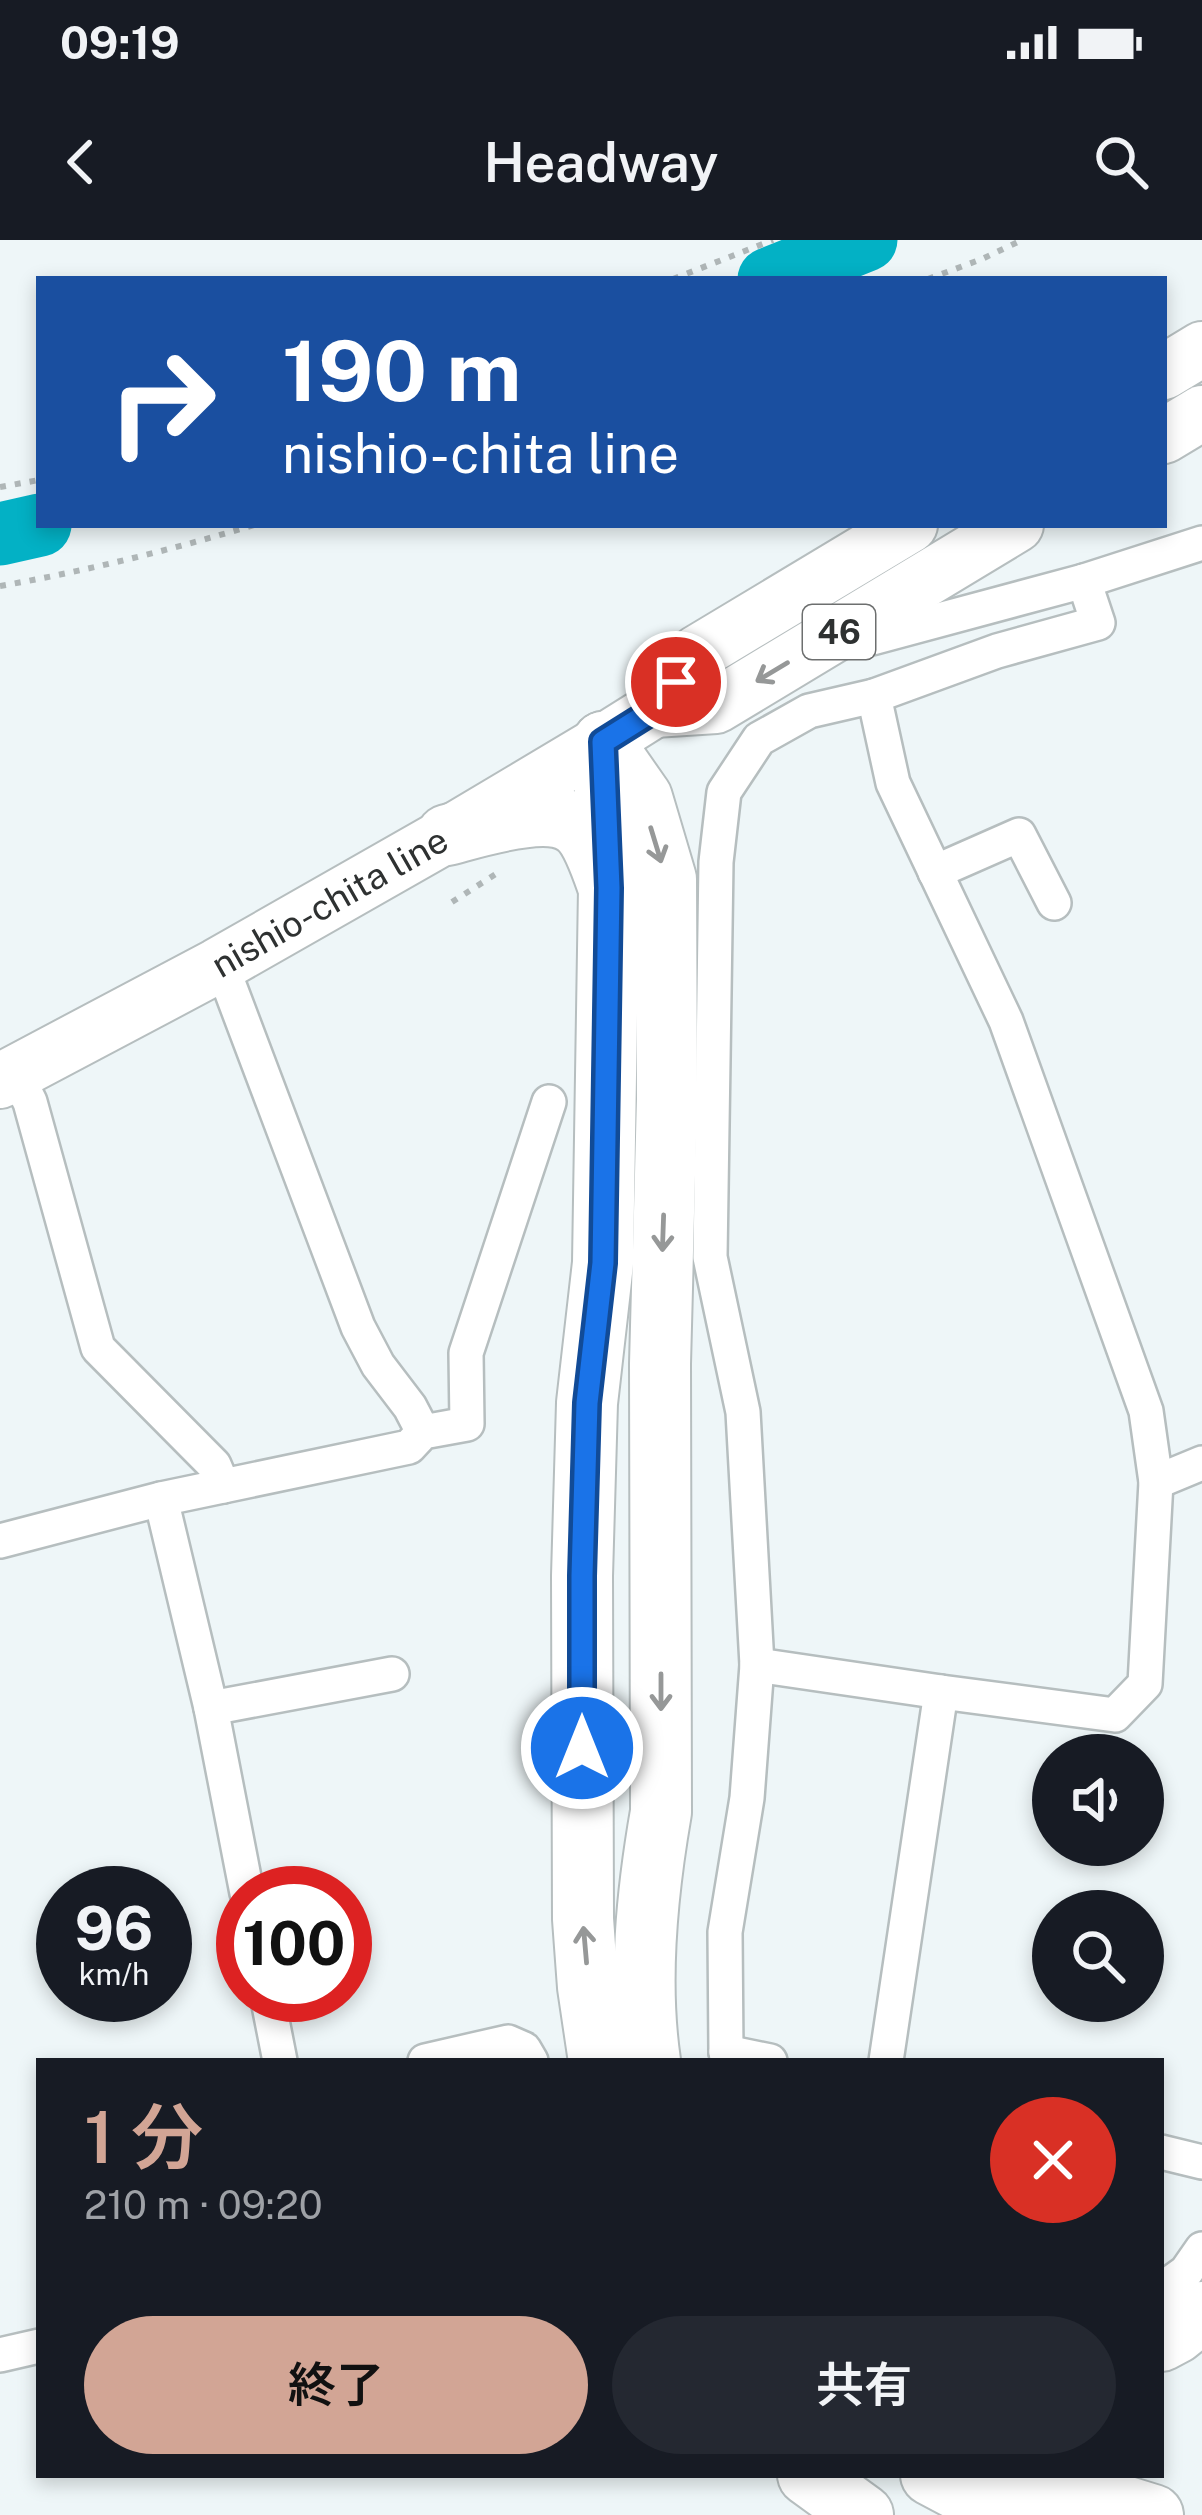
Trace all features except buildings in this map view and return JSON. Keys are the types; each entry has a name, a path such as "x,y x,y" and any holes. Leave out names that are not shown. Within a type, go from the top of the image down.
{"highway":[{"path":"599,2058 583,1919 582,1576 587,1403 603,1263 609,888 603,742"},
{"path":"603,742 642,798 667,879 660,1364 661,1812 650,1876 646,1959 650,2058"},
{"path":"447,835 514,817 551,817 576,824 595,851 609,888"},
{"path":"646,1959 710,2058"},
{"path":"1164,2339 1202,2312"},
{"path":"812,2478 863,2515"},
{"path":"937,2478 1021,2515"},
{"path":"1033,2478 1153,2515"}],"main road":[{"path":"1167,370 1202,349"},
{"path":"1167,434 1202,413"},
{"name":"nishio-chita line","path":"8,1077 218,966 603,742 654,710 697,653 905,528"},
{"name":"nishio-chita line","path":"654,710 716,706 1011,528"}],"street":[{"path":"872,638 1084,581 1202,543"},
{"path":"710,2058 747,1798 757,1665 743,1412 710,1257 716,862 724,792 759,739 809,711 874,696 997,651 1098,623 1084,581"},
{"path":"757,1665 1115,1715 1144,1684 1156,1482 1145,1411 1006,1021 893,783 874,696"},
{"path":"935,872 1019,835 1054,903"},
{"path":"218,966 358,1327 423,1432"},
{"path":"8,1077 30,1102 98,1348 214,1466 223,1486"},
{"path":"0,1540 161,1499 409,1447 423,1432 467,1424 466,1352 549,1102"},
{"path":"1156,1482 1202,1462"},
{"path":"161,1499 211,1708 242,1866"},
{"path":"211,1708 392,1674"},
{"path":"886,2058 941,1692"},
{"path":"272,2022 279,2058"},
{"path":"438,2058 508,2042 524,2048 530,2058"},
{"path":"1164,2153 1202,2162"},
{"path":"1164,2288 1186,2272 1202,2249"},
{"path":"0,2355 36,2347"}],"path":[{"path":"681,276 773,240"},
{"path":"936,276 1022,240"},
{"path":"0,488 36,481"},
{"path":"0,586 242,528"},
{"path":"452,902 512,863"}],"waterway":[{"path":"776,276 866,240"},
{"path":"0,534 36,526"}],"route":[{"path":"582,1748 587,1403 603,1263 609,888 603,742 654,710 676,682"}]}
